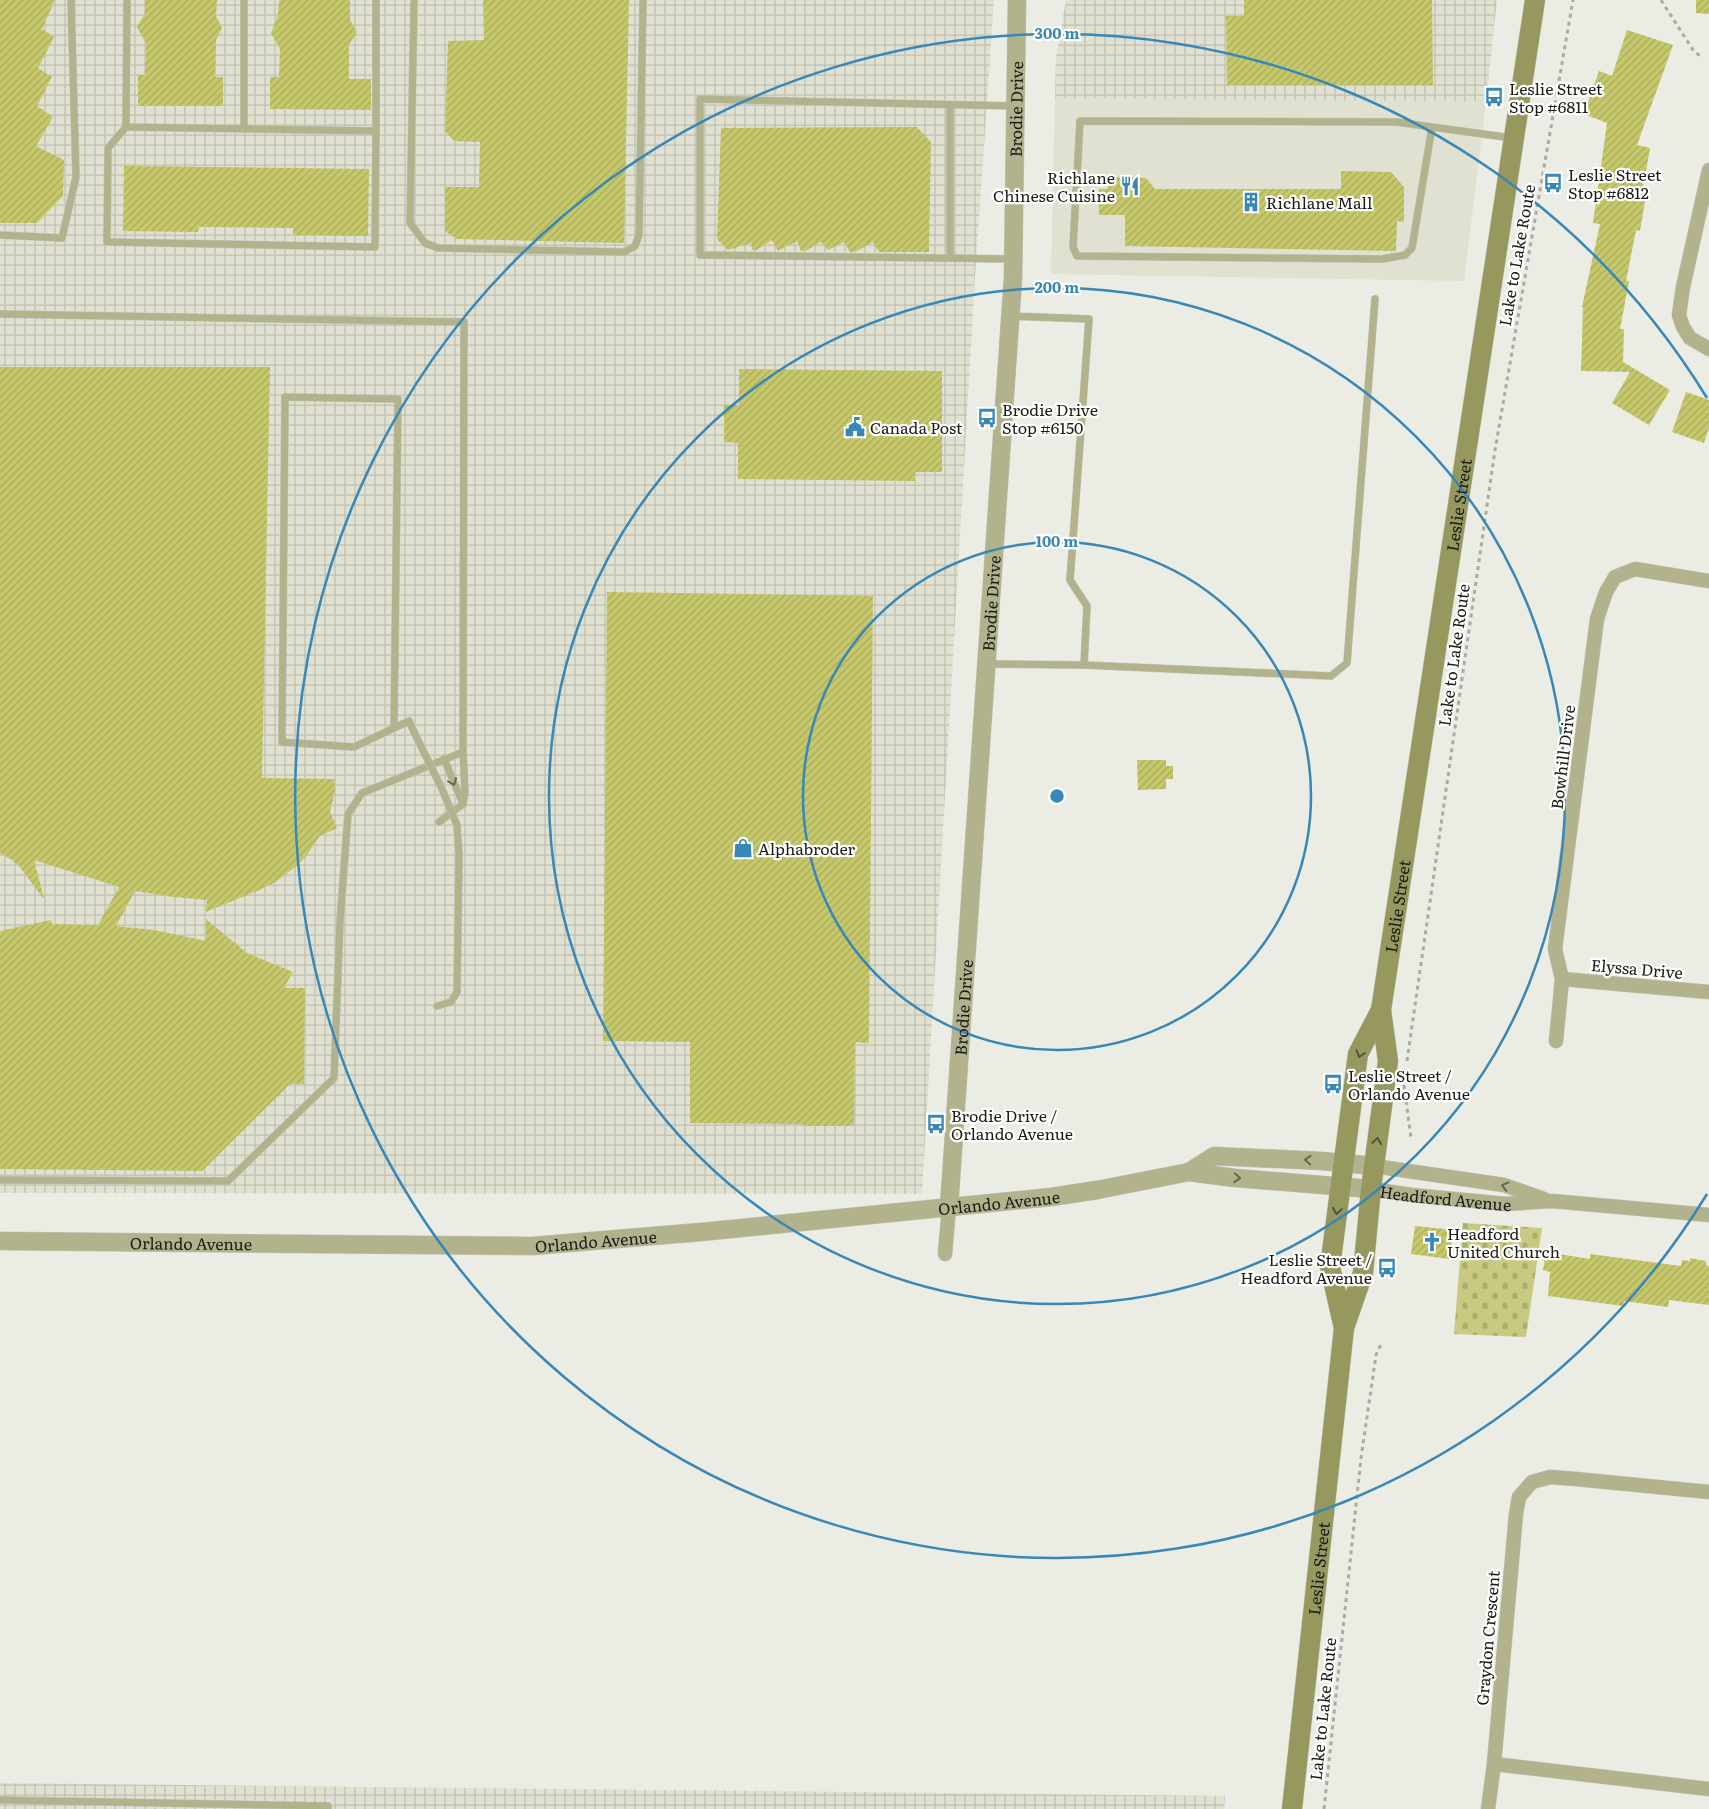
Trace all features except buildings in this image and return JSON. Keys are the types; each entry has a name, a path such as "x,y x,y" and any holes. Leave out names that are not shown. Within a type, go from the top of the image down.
{"main road":[{"name":"Leslie Street","path":"1292,1809 1344,1328 1363,1273 1371,1189 1388,1061 1381,1010 1535,0"},
{"name":"Leslie Street","path":"1344,1328 1330,1267 1358,1054 1381,1010"}],"street":[{"name":"Brodie Drive","path":"948,1207 1014,259 1017,0"},
{"path":"1709,170 1683,287 1679,315 1683,327 1690,338 1709,349"},
{"name":"Bowhill Drive","path":"1556,1041 1562,979 1555,949 1597,619 1606,592 1615,577 1635,569 1709,582"},
{"name":"Elyssa Drive","path":"1562,979 1709,992"},
{"name":"Orlando Avenue","path":"1189,1172 1214,1156 1344,1162 1374,1166"},
{"name":"Headford Avenue","path":"1374,1166 1504,1185 1552,1201"},
{"name":"Orlando Avenue","path":"0,1241 532,1246 701,1232 1051,1197 1189,1172 1235,1178 1340,1186"},
{"name":"Headford Avenue","path":"1340,1186 1506,1204 1552,1201 1709,1215"},
{"path":"946,1254 948,1207"},
{"name":"Graydon Crescent","path":"1488,1809 1494,1764 1519,1497 1532,1482 1550,1478 1709,1492"},
{"path":"1494,1764 1709,1789"}],"lane":[{"path":"0,235 62,238 76,177 71,0"},
{"path":"127,0 126,127 108,148 107,242 375,247 376,0"},
{"path":"244,0 244,129"},
{"path":"414,0 410,223 425,243 438,248 624,252 634,246 639,235 643,0"},
{"path":"1014,259 700,255 700,99 1016,106"},
{"path":"950,105 950,258"},
{"path":"1432,127 1412,248 1405,255 1382,259 1077,256 1073,247 1080,121 1397,122 1513,138"},
{"path":"126,127 376,131"},
{"path":"986,664 1084,665 1331,676 1347,663 1375,299"},
{"path":"0,314 464,322 463,752 465,792 463,804 439,822"},
{"path":"1010,316 1089,319 1070,580 1087,606 1084,665"},
{"path":"394,728 398,399 285,397 282,742 354,747 409,721 457,825 459,856 457,992 451,1002 437,1006"},
{"path":"0,1180 228,1182 334,1078 340,920 348,814 362,793 463,752"},
{"path":"444,759 463,804"},
{"path":"0,1800 328,1806 328,1809"},
{"path":"59,1809 60,1801"}],"path":[{"name":"Lake to Lake Route","path":"1407,1065 1495,450 1572,0"},
{"path":"1661,0 1693,50 1700,56"},
{"path":"1404,1084 1411,1138"},
{"name":"Lake to Lake Route","path":"1324,1809 1361,1458 1376,1355 1381,1344"}],"shaded area":[{"path":"0,0 994,0 975,277 922,1194 0,1193"},
{"path":"1066,0 1497,0 1486,102 1055,98 1056,57"},
{"path":"1055,98 1486,102 1464,281 1051,274"},
{"path":"0,1783 1225,1796 1224,1809 0,1809"}],"green space":[{"path":"1463,1223 1542,1228 1526,1337 1454,1334"}],"place":[{"name":"Leslie Street Stop #6811","path":"1494,97"},
{"name":"Leslie Street Stop #6812","path":"1553,183"},
{"name":"Richlane Chinese Cuisine","path":"1130,186"},
{"name":"Richlane Mall","path":"1251,202"},
{"name":"Brodie Drive Stop #6150","path":"987,418"},
{"name":"Canada Post","path":"855,427"},
{"name":"Alphabroder","path":"743,848"},
{"name":"Leslie Street / Orlando Avenue","path":"1333,1084"},
{"name":"Brodie Drive / Orlando Avenue","path":"936,1124"},
{"name":"Headford United Church","path":"1432,1242"},
{"name":"Leslie Street / Headford Avenue","path":"1387,1268"}]}
